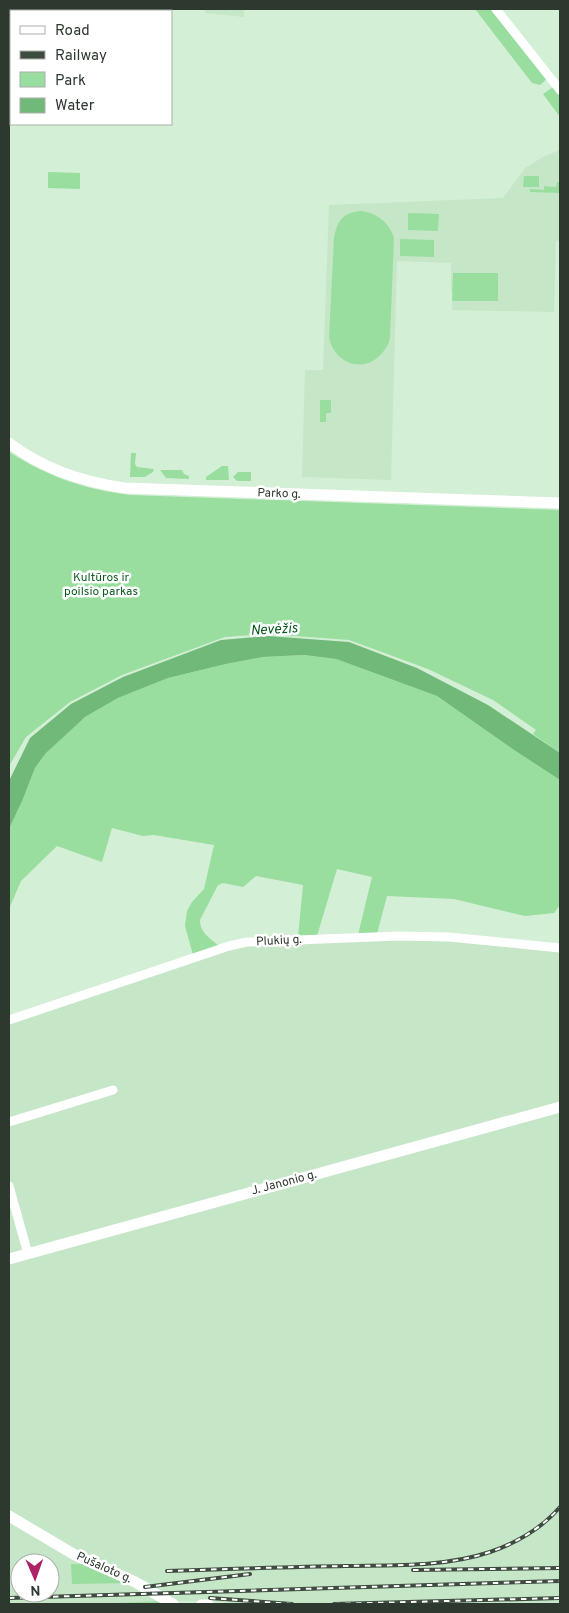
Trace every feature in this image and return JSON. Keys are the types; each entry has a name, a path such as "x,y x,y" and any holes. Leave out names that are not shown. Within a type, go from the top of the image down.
{"main road":[{"name":"Parko g.","path":"9,443 45,466 68,476 89,482 125,488 560,503"},
{"name":"J. Janonio g.","path":"9,1259 560,1107"},
{"name":"Pušaloto g.","path":"9,1516 75,1555 135,1582 173,1604"}],"street":[{"path":"496,9 560,90"},
{"name":"Plukių g.","path":"9,1020 132,978 247,942 406,936 449,937 560,948"},
{"path":"9,1122 113,1090"},
{"path":"9,1186 28,1254"},
{"path":"201,1604 209,1604"}],"shaded area":[{"path":"205,9 244,9 244,17 205,13"},
{"path":"560,150 560,241 556,241 554,312 452,310 451,263 397,261 391,480 302,477 305,370 323,370 329,205 503,198 525,168 543,157"},
{"path":"317,936 560,946 560,1604 245,1604 178,1601 150,1583 109,1564 71,1564 131,1583 163,1601 88,1604 9,1604 9,1017 219,946"}],"green space":[{"path":"475,9 490,9 547,79 540,85 532,83"},
{"path":"553,87 560,97 560,117 543,94"},
{"path":"48,172 80,173 80,189 48,188"},
{"path":"524,176 539,176 539,187 523,187"},
{"path":"557,182 560,182 560,193 530,192 530,189 544,190 544,186 556,187"},
{"path":"360,211 382,219 394,238 390,340 376,359 368,363 359,364 344,360 337,354 329,337 334,237 339,222 345,216"},
{"path":"408,213 439,214 438,231 408,230"},
{"path":"400,239 434,240 434,257 400,256"},
{"path":"453,273 498,273 498,301 452,301"},
{"path":"320,400 331,400 331,413 326,413 326,422 320,422"},
{"name":"Kultūros ir poilsio parkas","path":"9,452 67,481 130,495 560,510 560,753 533,734 536,730 493,700 428,669 349,640 268,634 225,637 122,675 70,702 26,737 9,766"},
{"path":"131,453 136,453 135,464 137,467 154,469 153,472 145,477 130,477"},
{"path":"222,466 228,466 229,480 206,480 206,477"},
{"path":"160,470 182,470 184,474 189,476 189,479 166,478"},
{"path":"238,472 251,472 251,481 237,481 233,477"},
{"path":"304,655 336,659 437,696 560,780 560,905 554,913 525,916 454,899 387,896 377,934 358,935 372,877 337,869 317,936 298,937 303,885 256,876 243,887 223,883 218,885 200,920 200,925 209,938 219,946 193,955 185,926 187,911 192,902 204,889 214,845 154,835 143,836 112,828 102,862 57,846 21,881 9,909 9,829 35,768 46,753 68,731 85,717 118,698 168,678 263,657"},
{"path":"71,1564 84,1564 131,1583 72,1584"},
{"path":"163,1601 167,1604 88,1604"}],"water":[{"path":"268,636 349,642 417,668 488,705 560,753 560,780 437,696 336,659 304,655 263,657 168,678 118,698 85,717 46,753 35,768 9,829 9,781 30,738 71,704 123,677 221,640"}],"railway":[{"path":"167,1571 437,1563 473,1557 509,1544 537,1528 560,1507"},
{"path":"413,1570 560,1568"},
{"path":"145,1587 250,1574"},
{"path":"9,1598 560,1581"},
{"path":"210,1598 292,1604"},
{"path":"334,1604 560,1598"}],"water label":[{"name":"Nevėžis","path":"274,630"}]}
